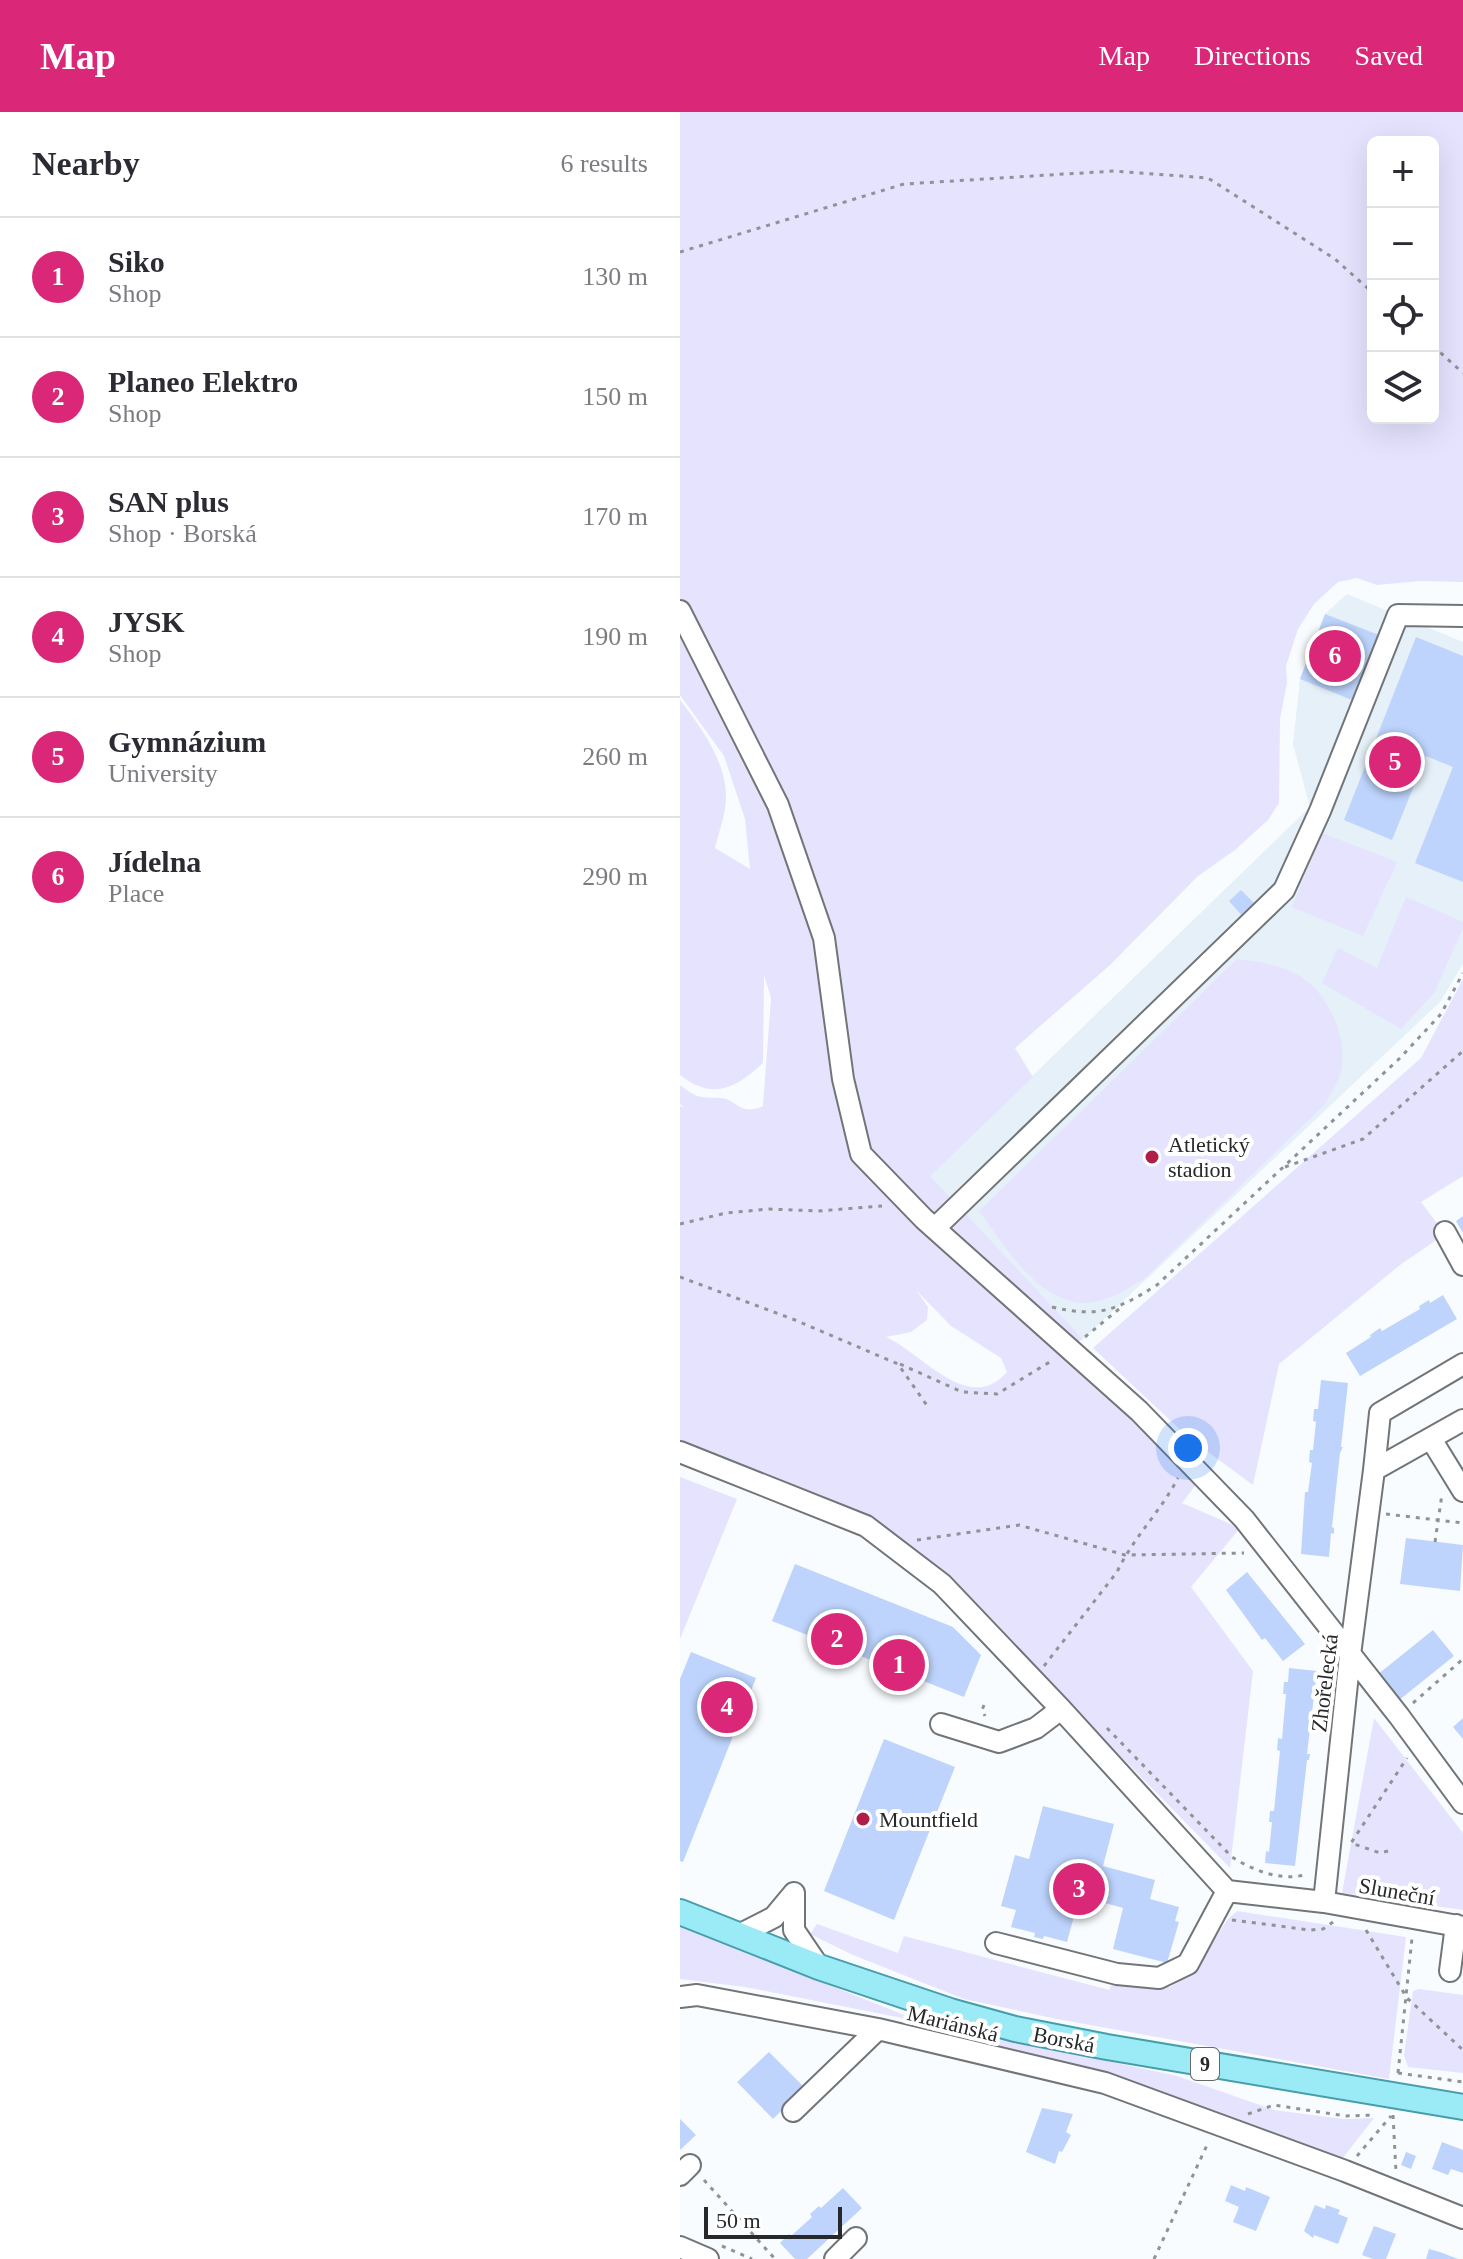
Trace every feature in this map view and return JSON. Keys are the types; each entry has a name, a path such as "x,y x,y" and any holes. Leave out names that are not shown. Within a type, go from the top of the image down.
{"main road":[{"name":"Borská","path":"680,1912 819,1967 950,2011 1015,2029 1463,2107"}],"street":[{"path":"680,611 778,805 824,938 843,1079 861,1154 935,1228 1139,1411 1244,1519 1399,1716 1463,1803"},
{"path":"935,1228 1284,890 1320,811 1398,615 1463,616"},
{"path":"1445,1232 1463,1265"},
{"name":"Zhořelecká","path":"1324,1902 1380,1413 1463,1364"},
{"path":"1374,1470 1463,1420"},
{"path":"1431,1439 1463,1491"},
{"path":"680,1452 866,1526 942,1584 1227,1891 1188,1964 1159,1978 1117,1974 996,1943"},
{"path":"941,1724 999,1742 1036,1728 1061,1709"},
{"name":"Sluneční","path":"1227,1891 1324,1902 1460,1926"},
{"path":"737,1936 774,1917 794,1893 794,1930 819,1967"},
{"path":"1450,1971 1460,1926"},
{"name":"Mariánská","path":"688,1996 878,2029 1105,2083 1215,2129 1345,2171 1463,2218"},
{"path":"793,2111 878,2029"},
{"path":"835,2259 856,2238"},
{"path":"680,2247 708,2259"}],"path":[{"path":"680,252 904,184 1114,171 1208,178 1335,259 1367,288"},
{"path":"1439,351 1463,373"},
{"path":"680,1277 795,1320 962,1392 997,1394 1070,1350 1122,1307 1157,1285 1423,1034 1441,1014 1463,973"},
{"path":"1281,1168 1363,1139 1463,1051"},
{"path":"680,1224 726,1213 769,1209 818,1211 907,1202"},
{"path":"1051,1307 1082,1314 1122,1307"},
{"path":"898,1364 928,1407"},
{"path":"1031,1667 1044,1666 1117,1572 1125,1555 1168,1498 1187,1461"},
{"path":"1435,1542 1446,1463"},
{"path":"1370,1513 1463,1523"},
{"path":"889,1544 1019,1525 1125,1555 1230,1555 1268,1549"},
{"path":"1399,1716 1463,1659"},
{"path":"984,1705 982,1710 988,1723"},
{"path":"1106,1727 1232,1857 1250,1869 1283,1877 1304,1876 1317,1869"},
{"path":"1388,1851 1380,1853 1351,1843 1418,1742"},
{"path":"1367,1911 1364,1927 1407,1998 1463,2050"},
{"path":"1215,1916 1310,1930 1323,1929 1332,1922 1343,1924"},
{"path":"1397,2180 1395,2094 1414,1918"},
{"path":"1154,2259 1215,2129 1274,2105 1346,2116 1395,2094 1463,2082"},
{"path":"1345,2171 1395,2094"},
{"path":"685,2170 775,2259"}],"shaded area":[{"path":"680,112 1463,112 1463,582 1419,581 1377,585 1357,578 1338,582 1314,604 1298,629 1286,666 1287,683 1280,719 1279,803 1268,820 1235,850 1198,876 1110,965 1015,1048 1033,1077 930,1176 1083,1339 1068,1347 1198,1482 1182,1503 1240,1528 1191,1587 1253,1671 1230,1868 1057,1691 870,1518 680,1443 680,1106 685,1108 680,1104 680,1085 695,1095 726,1099 743,1109 763,1106 771,998 764,975 763,1063 753,1072 734,1085 714,1089 703,1088 680,1075 680,700 711,745 722,770 725,810 715,848 750,869 745,819 724,756 680,695","holes":["916,1290 951,1326 1001,1358 1007,1372 992,1384 977,1387 962,1384 946,1377 886,1337 911,1332 927,1320 928,1307"]},
{"path":"1347,594 1463,642 1463,964 1440,1002 1083,1339 929,1176 1310,807 1293,744 1300,679 1325,614"},
{"path":"1322,833 1397,862 1363,936 1292,907"},
{"path":"1406,897 1463,922 1463,928 1434,993 1401,1029 1322,983 1338,948 1377,968"},
{"name":"Atletický stadion","path":"1237,959 1286,969 1321,995 1337,1026 1342,1050 1340,1075 1326,1103 1144,1279 1094,1302 1069,1300 1053,1293 1024,1270 979,1211"},
{"path":"1463,979 1463,1176 1421,1202 1445,1234 1400,1265 1279,1364 1253,1485 1189,1438 1093,1348 1421,1058"},
{"path":"680,1477 737,1499 680,1639"},
{"path":"1374,1718 1463,1833 1463,1910 1342,1893"},
{"path":"1237,1911 1406,1937 1389,2079 1057,2019 964,1999 853,1955 810,1934 817,1924 898,1953 904,1936 1109,1990 1117,1974 1170,1987 1194,1973 1227,1920"},
{"path":"680,1926 917,2020 1177,2076 1274,2110 1343,2119 1374,2118 1342,2159 1099,2073 897,2017 745,1987 680,1979"},
{"path":"1419,1989 1463,1995 1463,2073 1408,2067 1404,2055 1413,1991"}],"building":[{"path":"1325,614 1379,635 1352,700 1300,679"},
{"path":"1416,637 1463,656 1463,882 1415,863 1453,767 1426,756 1392,840 1344,820"},
{"path":"1241,890 1257,906 1244,918 1229,901"},
{"path":"1463,1216 1463,1233 1456,1221"},
{"path":"1443,1295 1457,1319 1360,1376 1346,1353 1380,1328 1382,1331 1420,1309 1419,1306 1429,1300 1430,1303"},
{"path":"1321,1380 1348,1383 1332,1527 1334,1534 1331,1533 1329,1557 1301,1554 1305,1492 1308,1492 1312,1463 1309,1462 1310,1450 1313,1450 1316,1422 1313,1421 1314,1409 1318,1409"},
{"path":"1406,1538 1463,1545 1460,1591 1400,1584"},
{"path":"795,1564 953,1627 981,1655 964,1697 772,1621"},
{"path":"1247,1572 1305,1644 1283,1661 1265,1638 1262,1640 1226,1590"},
{"path":"1433,1630 1454,1656 1398,1701 1377,1675"},
{"path":"691,1652 756,1678 683,1862 680,1861 680,1679"},
{"path":"1289,1668 1317,1671 1295,1866 1265,1863 1272,1822 1269,1822 1270,1811 1274,1811 1280,1751 1277,1750 1278,1738 1282,1739 1286,1694 1283,1694 1284,1682 1288,1682"},
{"path":"1463,1718 1463,1739 1453,1727"},
{"path":"884,1739 955,1767 894,1920 824,1891"},
{"path":"1043,1806 1114,1824 1103,1866 1155,1880 1150,1899 1179,1907 1175,1921 1179,1922 1167,1963 1113,1949 1123,1908 1094,1900 1092,1906 1078,1902 1067,1942 1044,1936 1043,1939 1034,1937 1035,1933 1011,1927 1016,1910 1001,1906 1015,1855 1029,1859"},
{"path":"769,2052 805,2088 773,2119 737,2082"},
{"path":"1042,2108 1073,2114 1066,2132 1071,2135 1062,2152 1059,2151 1055,2164 1026,2152"},
{"path":"680,2119 696,2135 680,2150"},
{"path":"1442,2142 1463,2150 1463,2173 1451,2169 1448,2175 1432,2169"},
{"path":"1406,2152 1416,2156 1411,2169 1401,2165"},
{"path":"1231,2185 1245,2191 1246,2187 1270,2197 1256,2231 1233,2222 1239,2207 1225,2201"},
{"path":"843,2188 862,2208 807,2259 795,2259 780,2243"},
{"path":"1315,2205 1340,2210 1338,2214 1348,2218 1338,2244 1314,2235 1313,2238 1304,2231"},
{"path":"1374,2226 1396,2234 1386,2259 1362,2255"},
{"path":"1429,2249 1440,2252 1458,2259 1426,2259"}],"place":[{"name":"Jídelna","path":"1335,656"},
{"name":"Gymnázium","path":"1395,762"},
{"name":"Atletický stadion","path":"1152,1157"},
{"name":"Planeo Elektro","path":"837,1639"},
{"name":"Siko","path":"899,1665"},
{"name":"JYSK","path":"727,1707"},
{"name":"Mountfield","path":"863,1819"},
{"name":"SAN plus","path":"1079,1889"}]}
